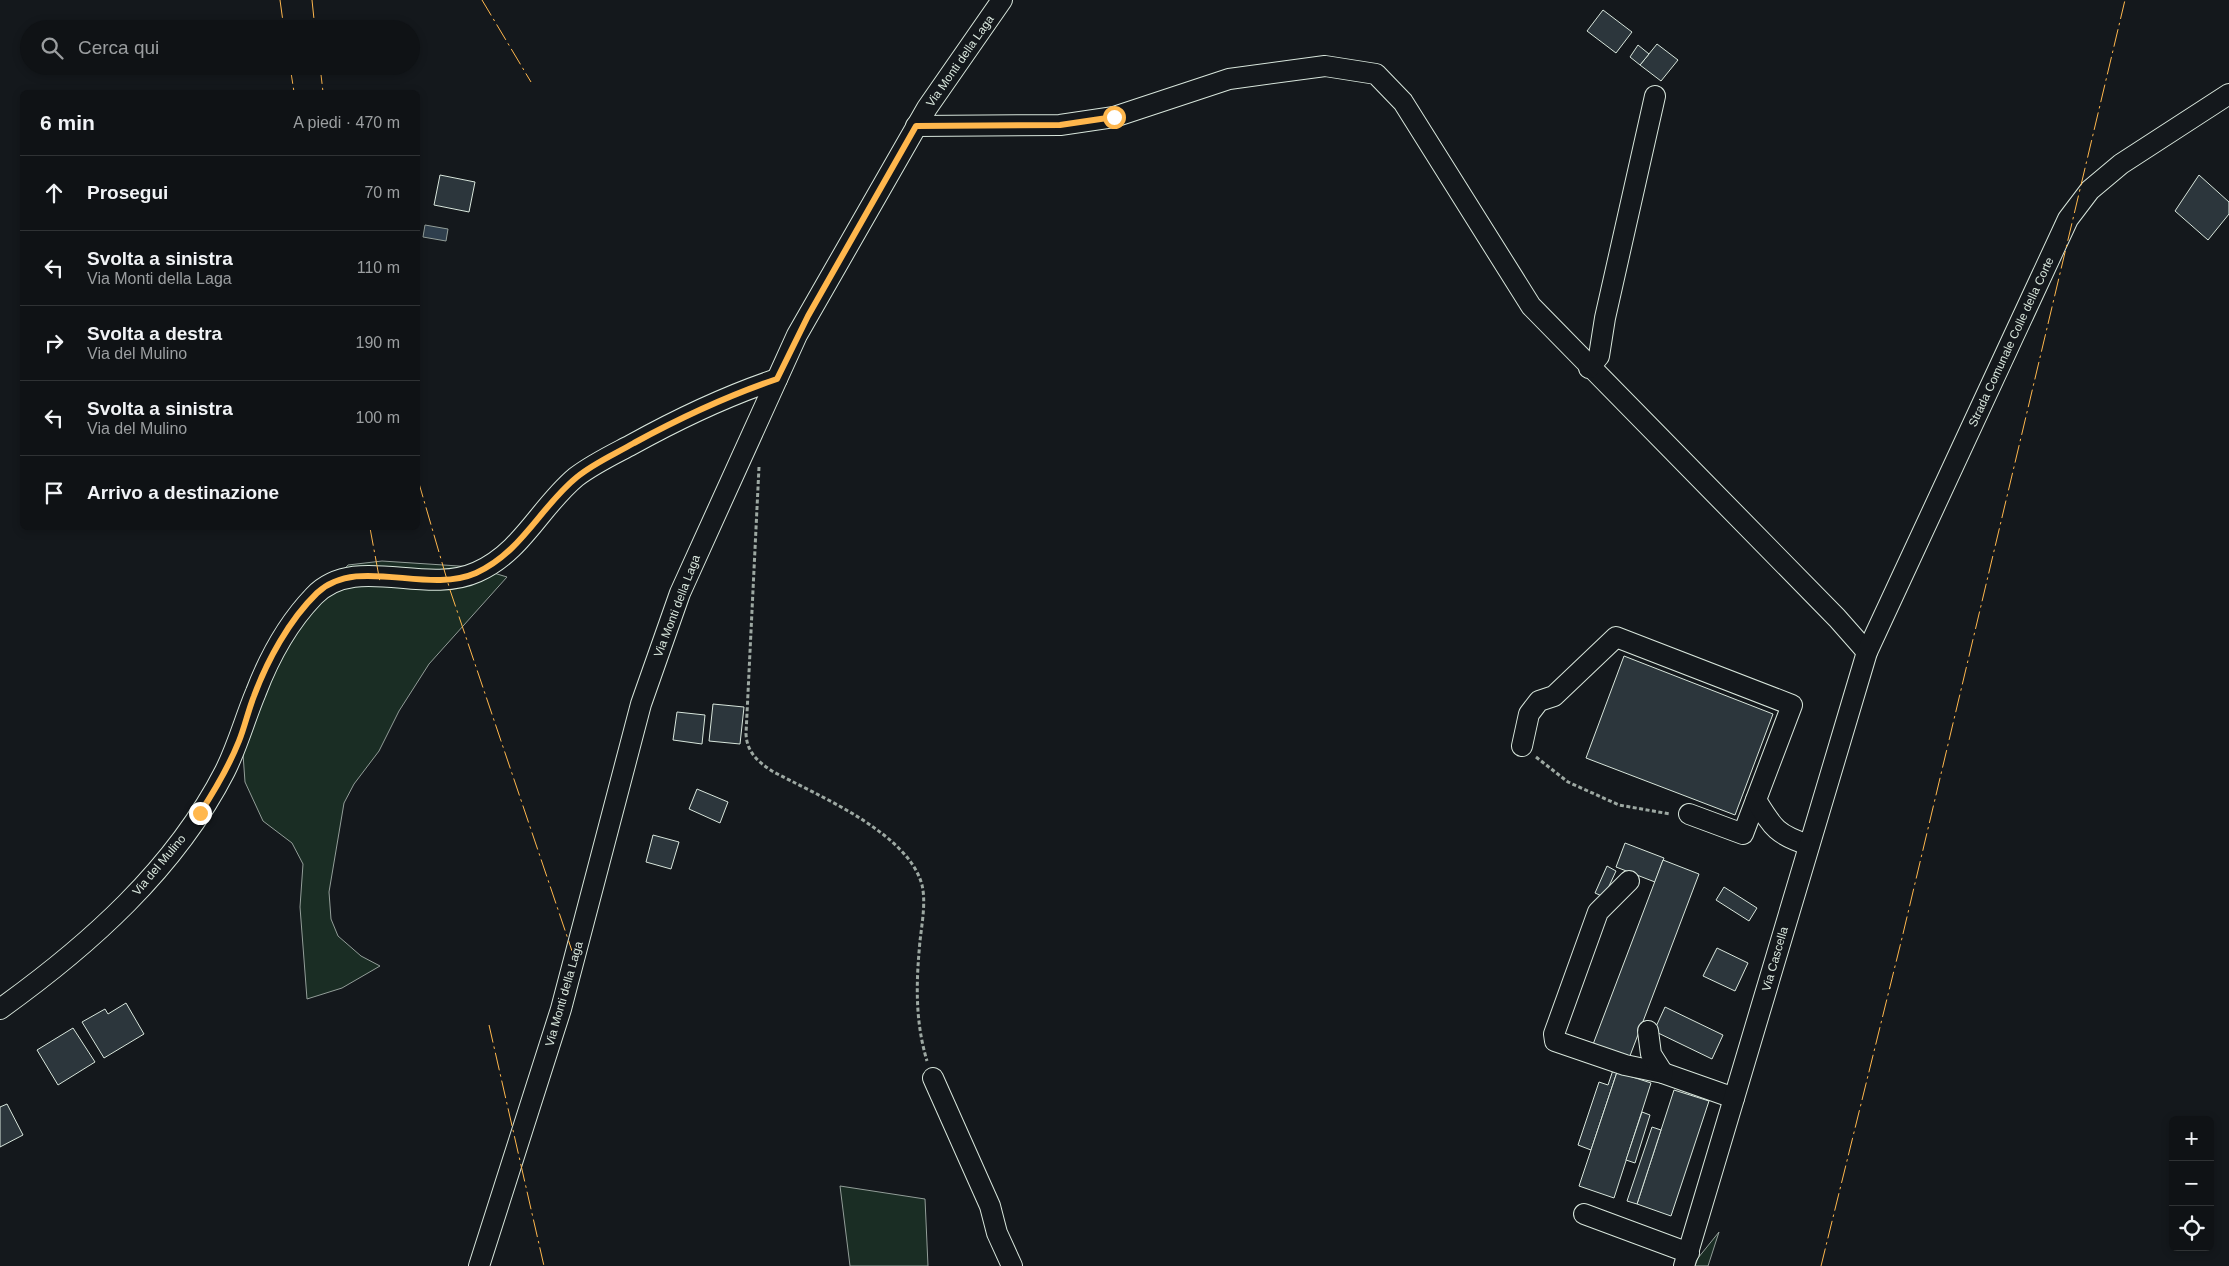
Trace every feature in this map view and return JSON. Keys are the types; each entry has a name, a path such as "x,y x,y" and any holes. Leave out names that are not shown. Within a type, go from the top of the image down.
{"street":[{"name":"Via Monti della Laga","path":"479,1266 562,1009 632,738 662,641 695,558 808,316 916,126 952,70 1002,0"},
{"path":"916,126 1060,125 1114,117 1229,79 1325,66 1376,74 1403,102 1531,306 1589,368 1837,618 1867,652"},
{"name":"Strada Comunale Colle della Corte","path":"1867,652 2068,219 2090,190 2121,164 2229,94"},
{"path":"1589,368 1599,356 1604,318 1655,96"},
{"name":"Via del Mulino","path":"0,1009 48,974 102,928 134,895 185,834 210,797 227,767 267,666 296,619 320,590 340,580 354,576 440,581 460,579 476,573 499,560 516,546 562,491 596,463 701,409 777,379"},
{"path":"1522,746 1529,714 1539,701 1554,696 1616,637 1792,706 1743,834 1689,814"},
{"name":"Via Cascella","path":"1686,1260 1867,652"},
{"path":"1756,800 1773,828 1789,838 1809,845"},
{"path":"1629,881 1598,912 1554,1034 1555,1041 1625,1065 1663,1073 1734,1098"},
{"path":"1648,1031 1651,1054 1663,1073"},
{"path":"933,1078 990,1206 997,1233 1012,1266"},
{"path":"1584,1214 1686,1260"}],"path":[{"path":"759,461 746,741 752,754 765,766 876,829 897,846 915,866 922,884 924,901 916,982 917,1018 921,1042 933,1078"},
{"path":"1522,746 1568,782 1619,805 1667,814 1689,814"}],"green space":[{"path":"382,561 474,567 507,577 429,664 399,711 379,751 354,784 344,803 329,892 331,919 338,936 361,956 380,966 342,988 307,999 300,907 303,864 292,843 263,821 245,782 243,754 260,688 298,622 348,565"},
{"path":"840,1186 925,1199 928,1266 850,1266"},
{"path":"1719,1232 1708,1266 1695,1266 1698,1258"}],"water":[{"path":"425,225 448,229 446,241 423,237"}],"building":[{"path":"1603,10 1632,32 1616,53 1587,31"},
{"path":"1657,44 1678,60 1661,81 1640,65"},
{"path":"1638,45 1649,54 1640,65 1630,57"},
{"path":"440,175 475,182 469,212 434,205"},
{"path":"2199,175 2229,202 2229,214 2208,240 2175,211"},
{"path":"1624,656 1773,714 1735,815 1586,758"},
{"path":"713,704 744,707 740,744 709,741"},
{"path":"677,712 705,715 702,744 673,740"},
{"path":"697,789 728,802 720,823 689,809"},
{"path":"653,835 679,842 671,869 646,862"},
{"path":"1625,843 1664,858 1655,882 1616,867"},
{"path":"1663,860 1699,874 1628,1061 1592,1047"},
{"path":"1607,866 1616,871 1604,897 1595,893"},
{"path":"1724,887 1757,908 1749,921 1716,900"},
{"path":"1717,948 1748,963 1735,991 1703,976"},
{"path":"126,1003 144,1034 104,1058 82,1022 105,1009 108,1014"},
{"path":"1665,1007 1723,1035 1712,1059 1654,1031"},
{"path":"73,1028 95,1062 58,1085 37,1050"},
{"path":"1613,1070 1617,1072 1591,1150 1578,1145 1599,1082 1608,1085"},
{"path":"1617,1072 1651,1083 1614,1198 1579,1186"},
{"path":"1674,1090 1709,1101 1671,1216 1637,1204"},
{"path":"7,1104 23,1135 0,1147 0,1107"},
{"path":"1642,1112 1650,1115 1635,1163 1626,1160"},
{"path":"1652,1127 1661,1130 1637,1204 1627,1201"}],"power":[{"path":"280,0 283,20"},
{"path":"312,0 314,20"},
{"path":"482,0 531,82"},
{"path":"1821,1266 1902,938 2125,0"},
{"path":"291,75 294,90"},
{"path":"321,75 323,90"},
{"path":"420,487 450,590 572,951"},
{"path":"370,530 380,582"},
{"path":"489,1025 544,1266"}],"route":[{"path":"200,813 222,778 236,749 254,695 267,666 296,619 315,595 324,587 354,576 447,581 460,579 476,573 499,560 516,546 562,491 585,470 665,426 741,392 777,379 797,335 916,126 1060,125 1114,117"}]}
